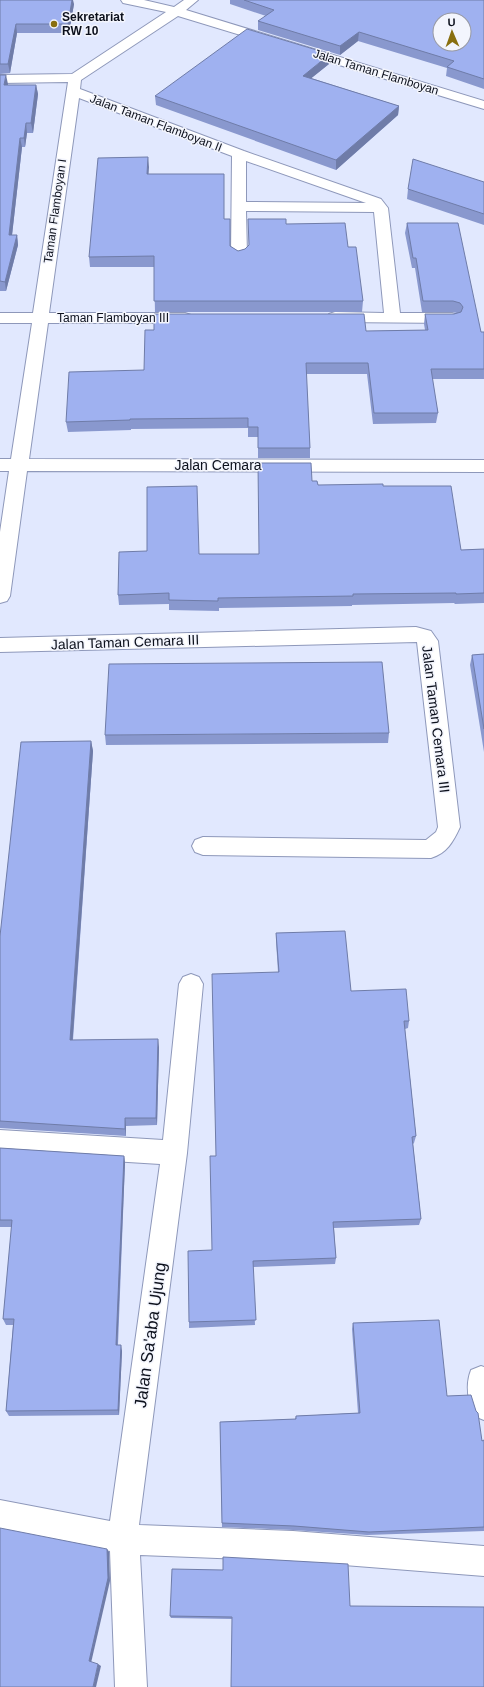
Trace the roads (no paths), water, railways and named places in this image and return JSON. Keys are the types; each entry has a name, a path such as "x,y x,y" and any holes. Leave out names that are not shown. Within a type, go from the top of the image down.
{"street":[{"name":"Jalan Taman Flamboyan","path":"127,0 176,11 484,105"},
{"path":"0,79 74,85 130,43 192,0"},
{"name":"Jalan Taman Flamboyan II","path":"74,85 239,154 376,202 381,208"},
{"name":"Taman Flamboyan I","path":"0,596 9,465 39,318 74,85"},
{"name":"Jalan Taman Flamboyan II","path":"238,255 239,154"},
{"path":"239,206 381,208 392,317"},
{"path":"321,317 452,318"},
{"name":"Taman Flamboyan III","path":"0,318 204,318"},
{"name":"Jalan Cemara","path":"9,465 484,466"},
{"name":"Jalan Taman Cemara III","path":"0,645 416,634 424,636 428,641 449,828 444,838 431,848 203,846"},
{"name":"Jalan Sa'aba Ujung","path":"131,1687 124,1529 174,1153 191,984"},
{"path":"0,1142 174,1153"},
{"path":"0,1515 125,1539 293,1546 484,1561"}],"place":[{"name":"Sekretariat RW 10","path":"54,24"}]}
